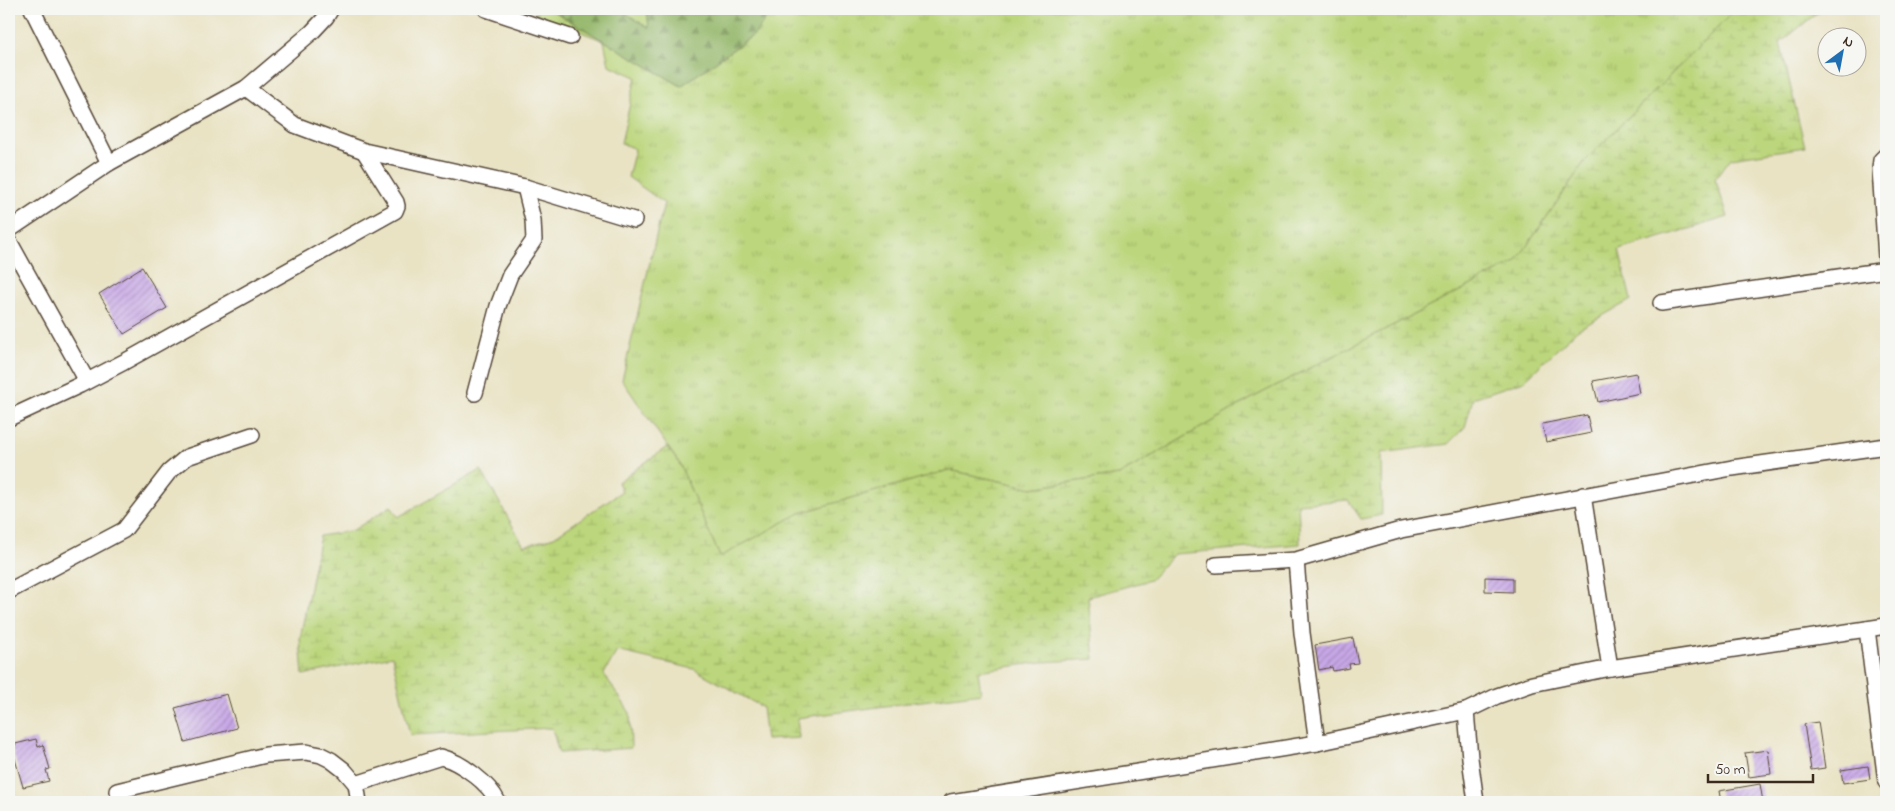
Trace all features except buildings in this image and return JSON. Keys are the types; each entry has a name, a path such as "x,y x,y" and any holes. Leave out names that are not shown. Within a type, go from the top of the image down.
{"street":[{"path":"32,9 109,163"},
{"path":"9,230 109,163 246,88 312,32 331,9"},
{"path":"486,9 570,37"},
{"path":"246,88 295,125 364,151 525,187 634,220"},
{"path":"9,418 88,380 395,211 396,202 364,151"},
{"path":"1886,155 1880,160 1880,169 1886,258"},
{"path":"475,393 498,306 510,275 534,240 533,220 525,187"},
{"path":"9,241 88,380"},
{"path":"1661,303 1886,270"},
{"path":"9,591 124,530 169,472 187,457 252,435"},
{"path":"1216,565 1296,560 1401,530 1732,468 1886,446"},
{"path":"1583,495 1610,668"},
{"path":"1296,560 1302,633 1317,743"},
{"path":"951,802 1005,797 1317,743 1466,711 1497,696 1532,684 1610,668 1886,626"},
{"path":"1867,629 1886,782"},
{"path":"1466,711 1476,802"},
{"path":"117,791 266,755 306,752 321,755 344,770 356,784 358,802"},
{"path":"356,784 441,757 454,760 479,779 498,802"}],"green space":[{"path":"538,9 550,9 681,86 755,34 773,9 1736,9 1585,161 1516,262 1256,396 1119,475 1032,488 949,470 800,513 720,557 679,463 622,380 664,203 628,177 635,149 621,143 636,77 609,65 604,41 536,14"},
{"path":"550,9 623,9 624,12 649,28 647,9 773,9 755,34 681,86"},
{"path":"623,9 647,9 649,29 624,12"},
{"path":"1736,9 1822,9 1780,43 1805,147 1731,158 1715,179 1728,217 1619,250 1631,300 1577,330 1524,381 1473,398 1465,427 1448,444 1381,453 1382,515 1361,519 1348,500 1298,504 1300,544 1174,554 1150,580 1088,597 1094,659 1042,662 978,671 981,693 797,718 799,738 766,740 762,707 694,669 617,651 604,674 630,713 631,748 559,753 552,728 410,735 392,656 303,675 300,639 320,536 352,531 391,506 398,517 481,470 524,546 554,537 622,491 618,482 667,447 679,463 720,557 800,513 949,470 1032,488 1119,475 1256,396 1516,262 1585,161"}]}
